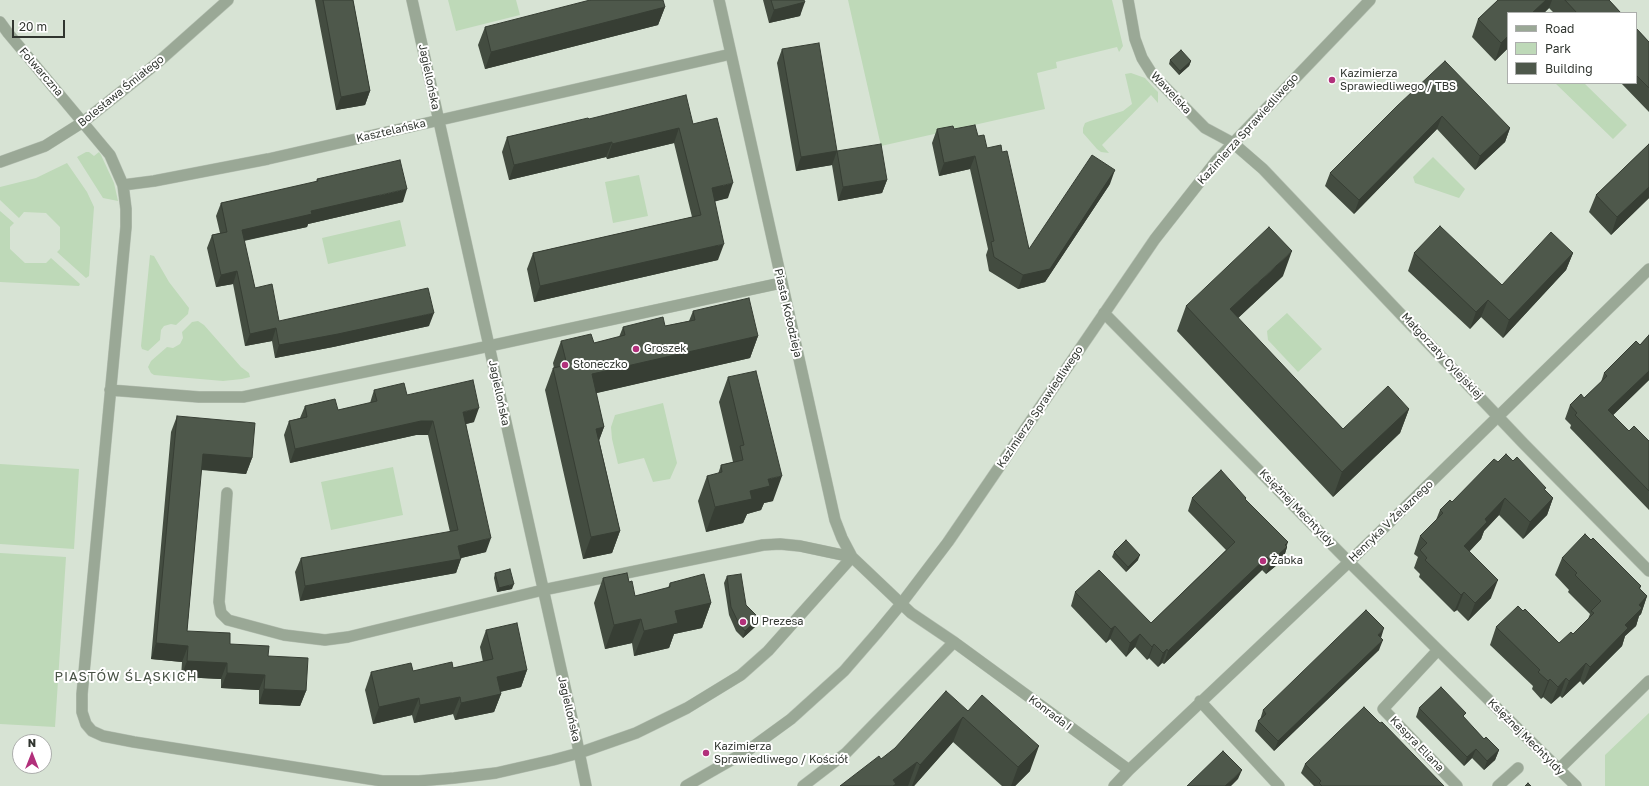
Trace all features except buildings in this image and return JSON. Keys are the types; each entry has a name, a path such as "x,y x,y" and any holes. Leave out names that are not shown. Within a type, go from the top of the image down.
{"street":[{"name":"Bolesława Śmiałego","path":"0,162 46,146 83,122 156,64 228,0"},
{"name":"Jagiellońska","path":"412,0 586,786"},
{"name":"Piasta Kołodzieja","path":"719,0 835,520 852,557 902,604"},
{"name":"Wawelska","path":"1128,0 1135,39 1142,58 1152,74 1195,118 1217,136 1233,143"},
{"name":"Kazimierza Sprawiedliwego","path":"686,786 747,751 791,719 844,671 902,604 952,535 1155,239 1217,160 1370,0"},
{"name":"Folwarczna","path":"0,22 83,122"},
{"name":"Kasztelańska","path":"123,185 154,181 268,159 732,54"},
{"path":"83,122 110,155 123,185 126,209 126,227 82,694 82,712 86,724 92,732 103,736 134,742 382,781 419,781 496,773 579,753 636,733 687,708 741,675 768,651 852,557 800,546 780,544 763,545 543,590 348,637 325,640 284,635 228,620 221,613 219,602 227,493"},
{"name":"Małgorzaty Cylejskiej","path":"1233,143 1263,169 1498,417 1649,571"},
{"name":"Henryka V Żelaznego","path":"1129,770 1200,701 1349,562 1649,269"},
{"path":"110,390 199,398 243,397 781,283"},
{"name":"Księżnej Mechtyldy","path":"1104,313 1349,562 1576,786"},
{"name":"Konrada I","path":"902,604 911,613 954,642 1129,770"},
{"path":"803,786 846,753 954,642"},
{"name":"Kaspra Eliana","path":"1438,650 1383,709 1457,786"},
{"path":"1559,769 1649,682"},
{"path":"1200,701 1279,786"},
{"path":"1498,786 1518,768"},
{"path":"1114,786 1129,770"}],"green space":[{"path":"448,0 516,0 520,15 456,31"},
{"path":"848,0 1112,0 1123,46 1119,52 1117,47 1056,62 1057,68 1037,73 1045,109 881,146"},
{"path":"1131,73 1145,78 1158,92 1158,103 1151,95 1102,145 1109,153 1101,152 1083,133 1083,128 1085,123 1123,111 1132,104 1125,74"},
{"path":"1556,84 1585,84 1627,125 1613,139"},
{"path":"89,152 94,156 99,152 101,155 114,183 118,201 103,198 77,157"},
{"path":"1433,157 1465,189 1459,198 1415,183 1413,177"},
{"path":"67,163 87,192 94,207 89,276 86,278 57,252 60,249 60,227 46,213 24,212 19,218 0,200 0,187 36,178"},
{"path":"639,175 648,216 613,223 605,182"},
{"path":"0,211 14,223 10,227 10,249 25,263 46,263 51,258 80,284 79,286 0,282"},
{"path":"400,220 406,246 328,264 322,238"},
{"path":"150,255 154,256 169,282 189,308 188,314 176,325 171,324 164,326 161,330 160,340 148,351 142,349 141,346"},
{"path":"1287,313 1322,349 1298,372 1268,340 1267,331"},
{"path":"198,321 204,325 241,367 249,373 250,377 223,381 154,375 151,373 148,367 151,361 167,347 173,348 180,344 183,338 182,332 192,322"},
{"path":"663,403 677,463 670,479 653,482 644,458 618,464 612,439 611,427 615,415"},
{"path":"0,464 79,469 74,549 0,544"},
{"path":"393,467 403,515 331,530 321,482"},
{"path":"0,553 66,557 55,727 0,724"},
{"path":"1649,713 1649,786 1605,786 1605,755"}],"place":[{"name":"Kazimierza Sprawiedliwego / TBS","path":"1332,80"},
{"name":"Groszek","path":"636,349"},
{"name":"Słoneczko","path":"565,365"},
{"name":"Żabka","path":"1263,561"},
{"name":"U Prezesa","path":"743,622"},
{"name":"Kazimierza Sprawiedliwego / Kościół","path":"706,753"}],"district":[{"name":"PIASTÓW ŚLĄSKICH","path":"126,677"}]}
